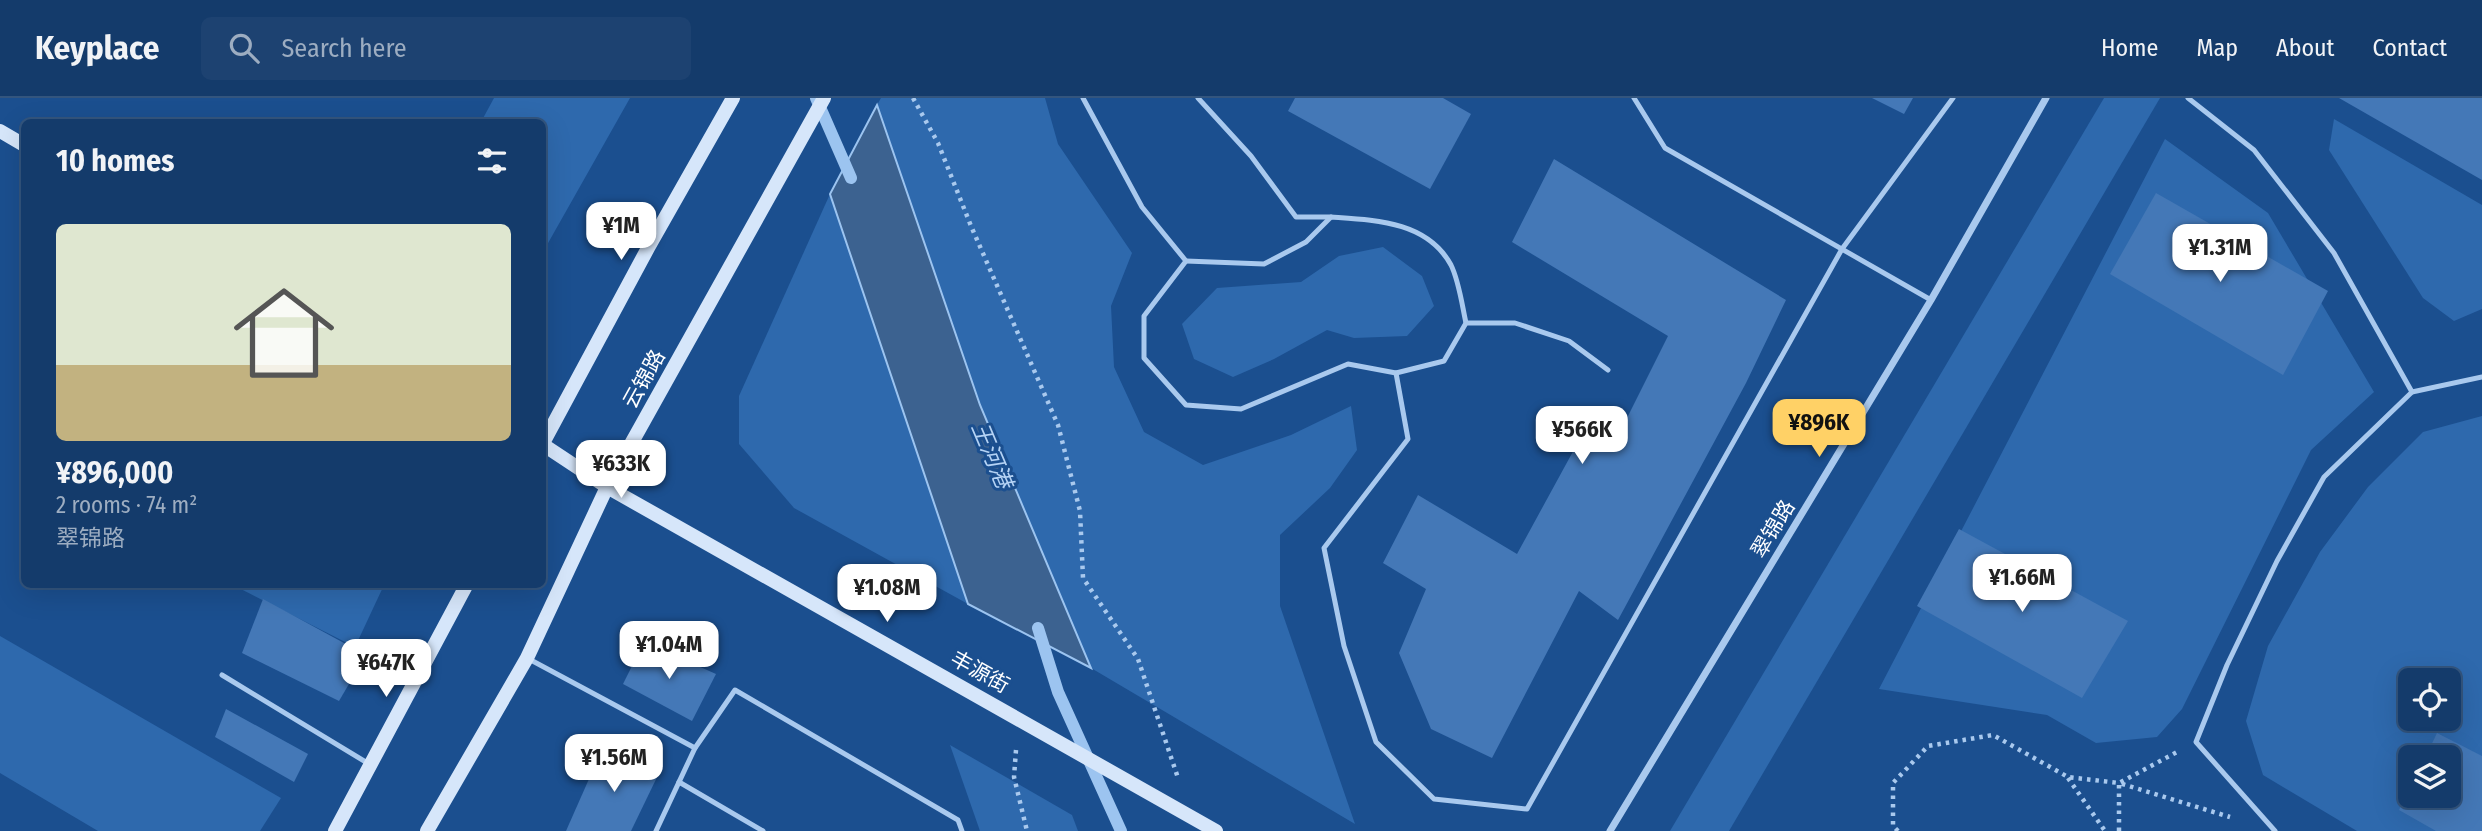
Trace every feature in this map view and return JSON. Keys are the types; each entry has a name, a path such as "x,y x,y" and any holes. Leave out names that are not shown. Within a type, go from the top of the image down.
{"main road":[{"path":"546,438 648,247 733,98"},
{"name":"云锦路","path":"427,831 527,658 607,487 824,98"},
{"path":"0,131 21,143"},
{"name":"丰源街","path":"546,446 607,487 1216,831"},
{"path":"335,831 465,588"}],"street":[{"name":"翠锦路","path":"1610,831 1931,300 2046,98"}],"lane":[{"path":"1083,98 1142,207 1186,261 1264,264 1306,242 1331,217"},
{"path":"1186,261 1144,316 1144,358 1186,405 1241,409 1348,364 1396,373 1444,361 1466,323 1451,264 1421,233 1379,220 1296,217 1251,156 1198,98"},
{"path":"1634,98 1665,148 1931,300"},
{"path":"1396,373 1408,439 1324,548 1344,646 1376,742 1434,799 1527,809 1842,250 1953,98"},
{"path":"2188,98 2254,150 2334,253 2412,392"},
{"path":"1466,323 1515,323 1569,341 1608,370"},
{"path":"2274,831 2196,742 2227,665 2277,561 2324,477 2412,392 2482,377"},
{"path":"527,658 695,748"},
{"path":"222,676 370,765"},
{"path":"656,831 695,748 735,690 958,820 962,831"},
{"path":"679,782 763,831"}],"path":[{"path":"913,98 939,143 971,226 1058,425 1080,511 1083,578 1138,659 1182,791"},
{"path":"1019,718 1014,777 1027,831"},
{"path":"1898,831 1893,826 1893,783 1927,746 1993,735 2068,777 2119,783 2274,831"},
{"path":"2119,783 2196,742"},
{"path":"2068,777 2105,831"},
{"path":"2119,783 2119,831"}],"shaded area":[{"path":"494,98 630,98 546,247 546,119 483,119"},
{"path":"881,98 1045,98 1058,144 1132,253 1111,306 1114,367 1144,432 1203,465 1291,435 1351,406 1357,450 1330,488 1280,535 1280,606 1355,824 1091,668 980,405 877,105"},
{"path":"2104,98 2160,98 1729,831 1670,831"},
{"path":"2334,119 2482,205 2482,309 2454,321 2423,298 2329,150"},
{"path":"2165,139 2268,213 2374,392 2311,450 2182,709 2157,737 2096,743 2047,715 1879,689"},
{"path":"830,194 968,604 794,508 739,444 739,396"},
{"path":"1383,247 1422,276 1434,306 1407,336 1354,338 1327,330 1274,359 1233,377 1194,359 1182,324 1217,288 1301,282 1339,256"},
{"path":"2482,416 2482,831 2357,831 2263,775 2246,721 2268,646 2320,552 2368,487 2423,432"},
{"path":"239,588 382,588 355,647"},
{"path":"0,636 281,798 260,831 98,831 0,773"},
{"path":"950,745 1072,815 1078,831 980,831"}],"water":[{"path":"877,105 980,405 1091,668 968,604 830,194"}],"building":[{"path":"1295,98 1443,98 1471,114 1430,189 1288,111"},
{"path":"1872,98 1913,98 1904,114"},
{"path":"2339,98 2482,98 2482,180"},
{"path":"1554,159 1786,300 1746,383 1618,620 1579,591 1492,758 1431,729 1399,653 1426,589 1383,563 1418,495 1517,554 1582,435 1611,450 1668,336 1512,242"},
{"path":"2156,193 2328,291 2283,375 2110,274"},
{"path":"1959,529 2128,621 2082,698 1917,606"},
{"path":"263,599 366,655 339,701 242,653"},
{"path":"644,642 716,674 692,721 623,684"},
{"path":"226,709 308,754 294,782 215,737"},
{"path":"2437,733 2460,745 2431,745"},
{"path":"604,745 660,771 631,831 566,831"},
{"path":"2461,745 2482,756 2482,831 2436,831 2399,810 2461,808"}],"waterway":[{"name":"王河港","path":"816,98 851,178"},
{"name":"王河港","path":"1038,628 1058,692 1121,831"}]}
